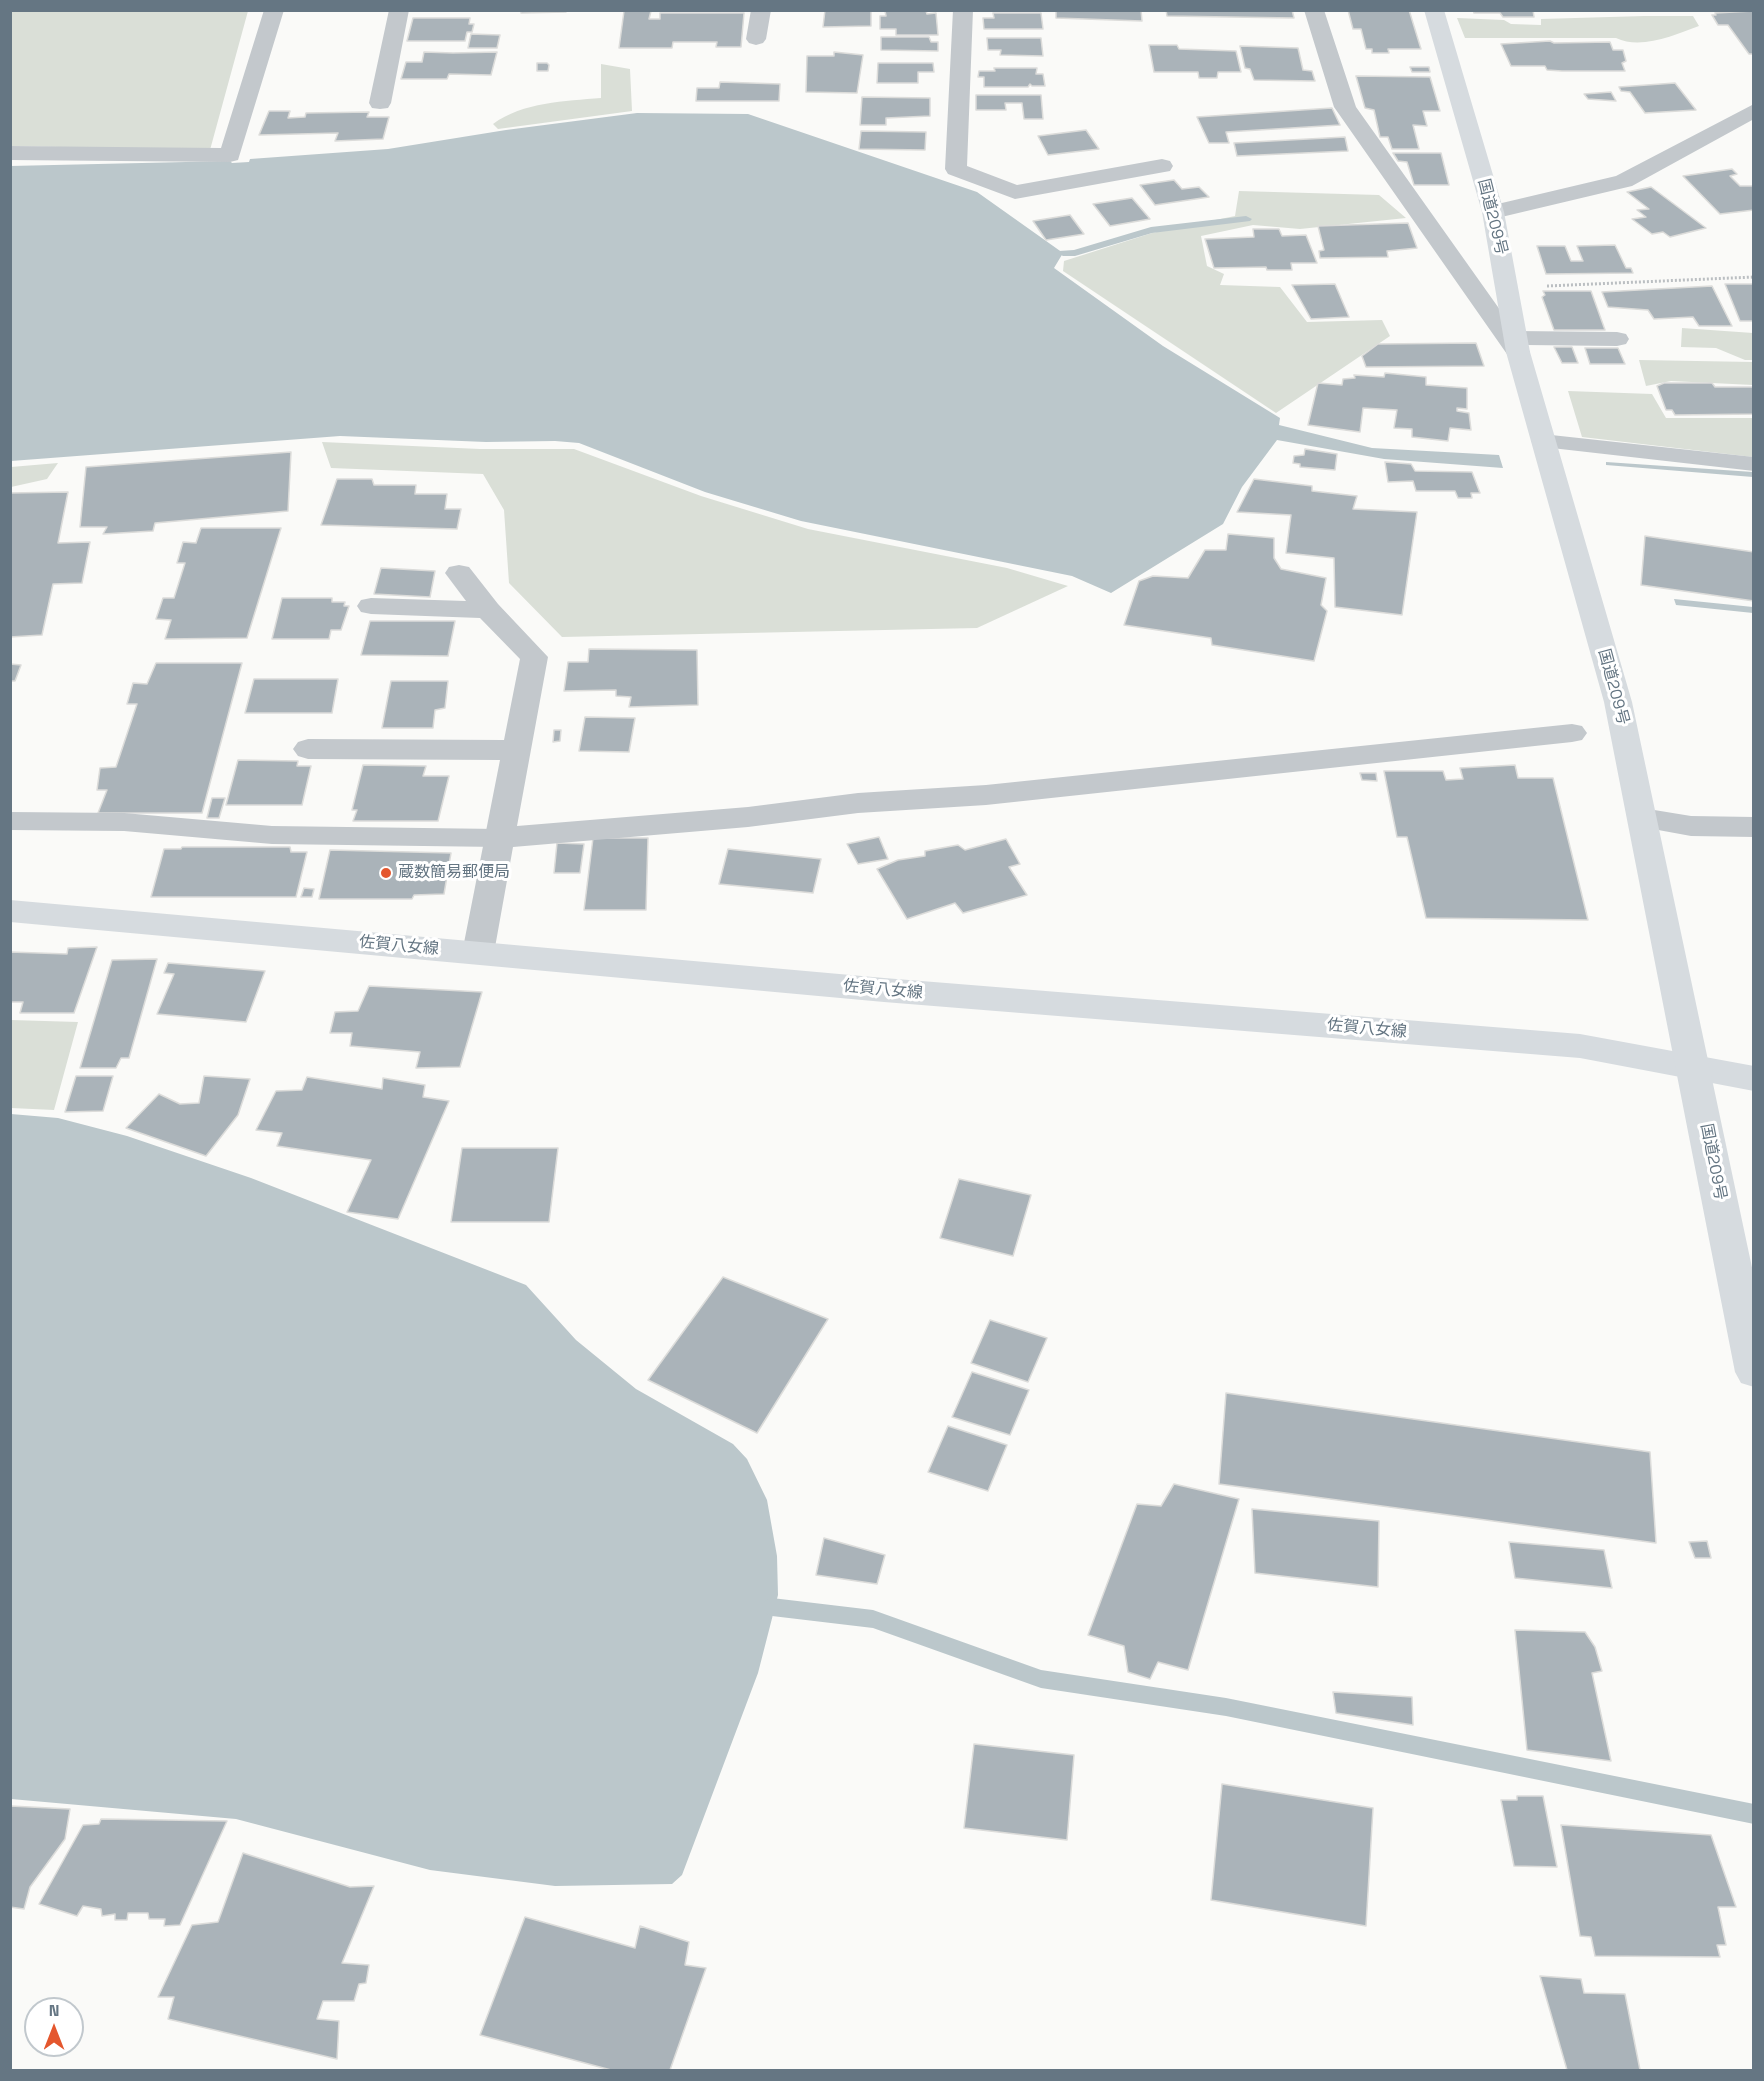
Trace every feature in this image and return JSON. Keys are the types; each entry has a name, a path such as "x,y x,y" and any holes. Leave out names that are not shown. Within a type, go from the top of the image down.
{"main road":[{"name":"国道209号","path":"1434,10 1492,213 1509,288 1517,345 1542,441 1618,702 1694,1067 1754,1372"},
{"name":"佐賀八女線","path":"10,911 896,991 1586,1047 1754,1079"}],"street":[{"path":"10,153 230,155 274,10"},
{"path":"380,103 399,10"},
{"path":"756,39 760,10"},
{"path":"963,10 956,170 1015,192 1162,166"},
{"path":"1314,10 1345,107 1517,345 1617,339"},
{"path":"1492,213 1624,181 1754,110"},
{"path":"459,573 488,610 534,657 478,953"},
{"path":"371,606 488,610"},
{"path":"499,838 748,817 858,803 986,795 1572,733"},
{"path":"308,748 516,750"},
{"path":"1642,818 1691,826 1754,826"}],"lane":[{"path":"1542,441 1754,464"},
{"path":"10,821 124,822 272,835 499,838"}],"path":[{"path":"1509,288 1754,277"}],"shaded area":[{"path":"11,11 248,11 210,150 11,146"},
{"path":"1693,16 1699,26 1647,42 1616,38 1465,38 1457,18 1504,20 1511,24 1541,25 1541,19"},
{"path":"601,64 630,69 632,111 498,129 493,124 517,111 531,107 601,98"},
{"path":"637,113 748,114 977,192 1063,253 1054,268 1163,346 1280,418 1279,425 1372,448 1499,455 1503,468 1384,459 1277,440 1242,487 1223,524 1111,593 1072,576 801,521 705,492 579,443 340,436 11,461 10,166 249,162 250,159 388,149 506,130"},
{"path":"1239,191 1379,195 1406,218 1300,229 1253,225 1201,236 1207,266 1224,274 1220,285 1280,287 1307,322 1382,320 1390,336 1276,413 1063,271 1064,261 1152,233 1235,216"},
{"path":"1682,328 1753,333 1753,360 1745,360 1716,348 1681,347"},
{"path":"1639,360 1753,362 1753,385 1671,381 1646,386"},
{"path":"1568,391 1652,394 1666,418 1753,418 1753,457 1582,437"},
{"path":"322,442 480,449 574,449 701,496 808,529 1007,568 1068,586 977,628 562,637 509,583 504,510 483,474 331,468"},
{"path":"1606,462 1753,472 1753,477 1606,465"},
{"path":"58,463 47,479 11,487 11,467"},
{"path":"1674,599 1753,607 1753,613 1676,605"},
{"path":"11,1020 78,1022 54,1110 11,1108"},
{"path":"11,1114 58,1118 127,1136 251,1178 526,1285 576,1340 636,1389 733,1444 747,1459 767,1500 777,1556 778,1595 758,1673 682,1875 672,1884 555,1886 430,1870 236,1819 11,1799"}],"building":[{"path":"521,10 566,10 566,12 521,13"},
{"path":"825,10 871,10 871,26 823,27"},
{"path":"1056,10 1141,10 1142,21 1056,18"},
{"path":"1166,10 1292,10 1294,18 1167,16"},
{"path":"1348,10 1409,10 1421,49 1388,49 1389,53 1372,53 1372,49 1366,49 1361,29 1353,29"},
{"path":"1473,10 1533,10 1534,17 1503,17 1500,13 1474,13"},
{"path":"624,11 651,11 649,19 660,19 660,13 744,13 741,47 716,47 717,42 673,42 672,48 619,48"},
{"path":"885,11 936,13 938,35 896,35 896,29 880,29 880,16 886,16"},
{"path":"1754,11 1754,54 1749,54 1728,25 1718,25 1712,15"},
{"path":"993,13 1041,13 1043,29 984,29 983,18 994,18"},
{"path":"413,18 470,18 469,24 474,24 472,32 467,32 465,41 407,41"},
{"path":"471,34 500,35 497,48 468,48"},
{"path":"881,37 929,37 931,42 938,42 938,51 881,50"},
{"path":"987,38 1041,38 1043,56 1000,55 1001,50 988,50"},
{"path":"1550,41 1554,43 1610,42 1613,50 1623,50 1626,61 1622,63 1625,71 1562,71 1547,70 1545,66 1511,66 1501,44"},
{"path":"1149,45 1177,45 1179,49 1236,51 1241,72 1218,72 1217,78 1199,78 1198,72 1154,72"},
{"path":"1240,46 1298,48 1303,70 1312,71 1315,81 1254,80 1250,69 1245,68"},
{"path":"424,52 497,52 491,75 449,74 447,79 401,79 406,62 422,62"},
{"path":"834,52 863,55 857,93 806,92 807,56 834,56"},
{"path":"537,63 547,63 548,71 537,71"},
{"path":"878,63 933,63 934,72 918,72 918,83 877,83"},
{"path":"1410,67 1429,67 1430,72 1412,72"},
{"path":"994,68 1037,68 1036,74 1043,74 1045,86 1030,84 1028,87 984,87 984,77 978,77 979,71 995,71"},
{"path":"1356,76 1430,77 1440,111 1423,111 1427,126 1413,125 1419,149 1392,149 1388,137 1380,137 1374,110 1365,108"},
{"path":"720,82 780,84 779,101 696,101 697,88 719,88"},
{"path":"1675,83 1696,110 1645,113 1630,92 1621,91 1619,87"},
{"path":"1611,92 1616,101 1588,99 1584,94"},
{"path":"976,95 1041,95 1043,119 1024,119 1022,103 1005,103 1006,110 976,110"},
{"path":"862,97 930,98 930,116 886,118 886,125 860,125"},
{"path":"1332,108 1340,125 1226,132 1229,143 1209,143 1197,117"},
{"path":"269,111 290,111 288,118 305,117 306,113 369,112 367,117 389,117 383,139 335,141 338,133 259,135"},
{"path":"1086,130 1099,149 1048,155 1038,136"},
{"path":"861,131 926,132 925,150 859,149"},
{"path":"1345,137 1348,151 1237,156 1234,143"},
{"path":"1393,153 1441,153 1449,185 1414,185 1407,162 1398,161"},
{"path":"1732,169 1737,174 1730,176 1740,186 1754,186 1754,210 1720,214 1683,176"},
{"path":"1174,180 1182,189 1199,187 1209,197 1155,205 1140,185"},
{"path":"1651,187 1706,228 1670,237 1663,232 1652,234 1632,219 1646,217 1637,210 1649,209 1627,192"},
{"path":"1132,198 1150,219 1110,226 1093,204"},
{"path":"1070,215 1084,234 1046,240 1033,221"},
{"path":"1408,223 1417,248 1387,251 1388,257 1320,258 1319,251 1324,250 1318,226"},
{"path":"1253,229 1279,229 1282,236 1306,235 1317,263 1291,263 1292,270 1267,270 1266,267 1214,268 1205,239 1254,237"},
{"path":"1615,245 1626,268 1631,268 1633,273 1546,274 1537,246 1565,246 1571,261 1583,261 1577,246"},
{"path":"1335,284 1349,317 1311,319 1292,285"},
{"path":"1725,284 1754,284 1754,321 1740,321"},
{"path":"1712,286 1732,326 1699,326 1693,317 1654,319 1648,310 1608,307 1602,292"},
{"path":"1543,291 1591,291 1605,330 1554,330 1542,297 1545,295"},
{"path":"1476,343 1484,366 1366,367 1362,356 1378,344"},
{"path":"1554,347 1572,347 1578,363 1562,363"},
{"path":"1585,348 1618,348 1625,364 1590,364"},
{"path":"1385,373 1426,377 1426,385 1467,388 1467,409 1457,408 1457,411 1469,413 1471,430 1450,428 1448,441 1412,437 1412,429 1394,428 1397,410 1363,408 1360,432 1308,425 1318,383 1342,385 1343,379 1355,378 1354,375 1384,377"},
{"path":"1664,383 1712,383 1715,387 1754,387 1754,414 1675,415 1672,410 1666,410 1657,386"},
{"path":"1305,449 1337,454 1335,470 1300,467 1300,464 1293,463 1294,456 1304,455"},
{"path":"291,452 288,511 155,523 153,531 103,534 107,527 80,527 86,467"},
{"path":"1385,462 1411,464 1415,471 1472,472 1480,493 1471,493 1472,498 1458,498 1455,491 1416,491 1413,481 1388,482"},
{"path":"337,479 372,479 374,485 416,485 415,494 447,494 445,509 461,509 457,529 321,525"},
{"path":"1254,479 1312,486 1312,491 1357,496 1353,509 1417,512 1402,615 1335,607 1334,558 1286,553 1291,515 1237,512"},
{"path":"68,492 58,543 90,542 82,583 53,584 42,635 10,637 10,493"},
{"path":"201,528 281,528 247,638 165,639 171,620 156,619 163,598 174,598 185,563 177,563 183,542 196,543"},
{"path":"1228,534 1274,538 1274,558 1281,569 1326,578 1321,605 1327,611 1314,661 1212,645 1211,638 1124,625 1139,581 1153,576 1188,578 1205,550 1226,550"},
{"path":"1645,536 1754,552 1754,601 1641,585"},
{"path":"381,568 435,571 430,597 374,594"},
{"path":"282,598 332,598 332,602 345,602 344,606 349,606 341,630 331,630 329,639 272,639"},
{"path":"370,621 455,621 448,656 361,655"},
{"path":"589,649 697,650 698,705 629,707 631,697 616,696 616,690 564,691 568,662 588,662"},
{"path":"156,663 242,663 202,813 98,813 107,790 97,790 100,768 116,767 137,704 127,704 133,683 147,684"},
{"path":"10,664 21,665 15,681 10,681"},
{"path":"254,679 338,679 332,713 245,713"},
{"path":"391,681 448,681 445,708 435,710 433,728 382,728"},
{"path":"585,717 635,718 629,752 579,751"},
{"path":"554,730 561,730 560,741 553,742"},
{"path":"238,760 298,761 297,766 311,766 302,805 226,805"},
{"path":"363,765 426,766 423,776 449,776 438,821 353,821 357,810 352,810"},
{"path":"1515,765 1518,778 1553,778 1588,920 1426,918 1407,837 1397,837 1384,771 1443,771 1446,780 1463,779 1460,768"},
{"path":"1360,773 1376,773 1377,781 1362,780"},
{"path":"212,798 225,798 219,818 207,818"},
{"path":"879,837 888,859 858,864 847,844"},
{"path":"593,838 648,838 646,910 584,910"},
{"path":"1006,839 1020,864 1009,867 1027,895 963,913 955,903 907,919 877,869 898,860 925,856 925,851 958,845 965,850"},
{"path":"557,843 584,844 580,873 554,873"},
{"path":"182,847 290,847 291,852 307,852 296,897 151,897 164,849 181,849"},
{"path":"728,849 821,859 813,893 719,884"},
{"name":"蔵数簡易郵便局","path":"330,850 451,853 444,894 414,895 412,899 319,899"},
{"path":"304,888 314,889 312,897 301,897"},
{"path":"97,947 74,1013 20,1013 23,1002 10,1002 10,952 67,954 68,948"},
{"path":"157,959 129,1058 121,1058 116,1068 80,1068 112,960"},
{"path":"168,963 265,971 246,1022 157,1014 174,974 164,973"},
{"path":"369,986 482,992 460,1067 416,1068 420,1052 350,1046 352,1033 330,1033 335,1012 358,1011"},
{"path":"76,1076 113,1076 103,1111 65,1112"},
{"path":"204,1076 250,1079 238,1115 206,1156 126,1128 159,1094 180,1104 199,1103"},
{"path":"307,1077 382,1089 383,1078 425,1085 423,1097 449,1101 398,1219 347,1212 371,1160 277,1146 282,1133 256,1130 276,1091 302,1090"},
{"path":"462,1148 558,1148 549,1222 451,1222"},
{"path":"959,1179 1031,1195 1013,1256 940,1238"},
{"path":"723,1277 828,1319 757,1433 648,1380"},
{"path":"990,1320 1047,1338 1028,1382 971,1363"},
{"path":"972,1372 1029,1390 1010,1435 952,1417"},
{"path":"1226,1393 1650,1452 1656,1543 1219,1484"},
{"path":"948,1426 1007,1445 988,1491 928,1472"},
{"path":"1174,1484 1239,1499 1188,1670 1158,1662 1150,1679 1128,1672 1124,1646 1088,1635 1137,1504 1161,1506"},
{"path":"1252,1509 1379,1521 1378,1587 1255,1573"},
{"path":"824,1538 885,1555 877,1584 816,1575"},
{"path":"1707,1541 1711,1558 1695,1558 1689,1542"},
{"path":"1509,1542 1604,1550 1612,1588 1515,1578"},
{"path":"1515,1630 1585,1632 1595,1647 1602,1671 1592,1673 1611,1761 1527,1750"},
{"path":"1333,1692 1412,1697 1413,1725 1336,1713"},
{"path":"974,1744 1074,1755 1067,1840 964,1828"},
{"path":"1222,1784 1373,1808 1366,1926 1211,1900"},
{"path":"1517,1796 1543,1796 1557,1867 1514,1866 1501,1800 1517,1800"},
{"path":"10,1806 70,1809 65,1839 30,1887 24,1909 10,1907"},
{"path":"101,1819 227,1821 180,1925 164,1926 165,1919 149,1919 148,1913 128,1913 127,1920 115,1920 115,1914 102,1916 101,1909 83,1906 77,1916 39,1904 83,1825 99,1824"},
{"path":"1561,1825 1711,1835 1736,1907 1718,1907 1726,1945 1717,1945 1720,1957 1595,1956 1591,1937 1580,1936"},
{"path":"243,1853 350,1887 374,1886 342,1963 369,1965 366,1983 359,1984 354,2001 323,2001 317,2019 339,2021 337,2059 168,2019 174,1997 158,1997 192,1925 218,1922"},
{"path":"525,1917 635,1948 640,1926 689,1942 685,1965 706,1968 670,2070 611,2070 480,2035"},
{"path":"1540,1976 1581,1979 1584,1993 1625,1994 1640,2070 1567,2070"}],"waterway":[{"path":"1063,253 1075,253 1151,230 1246,219"},
{"path":"772,1607 873,1619 1041,1679 1226,1707 1754,1814"}],"place":[{"name":"蔵数簡易郵便局","path":"386,873"}]}
